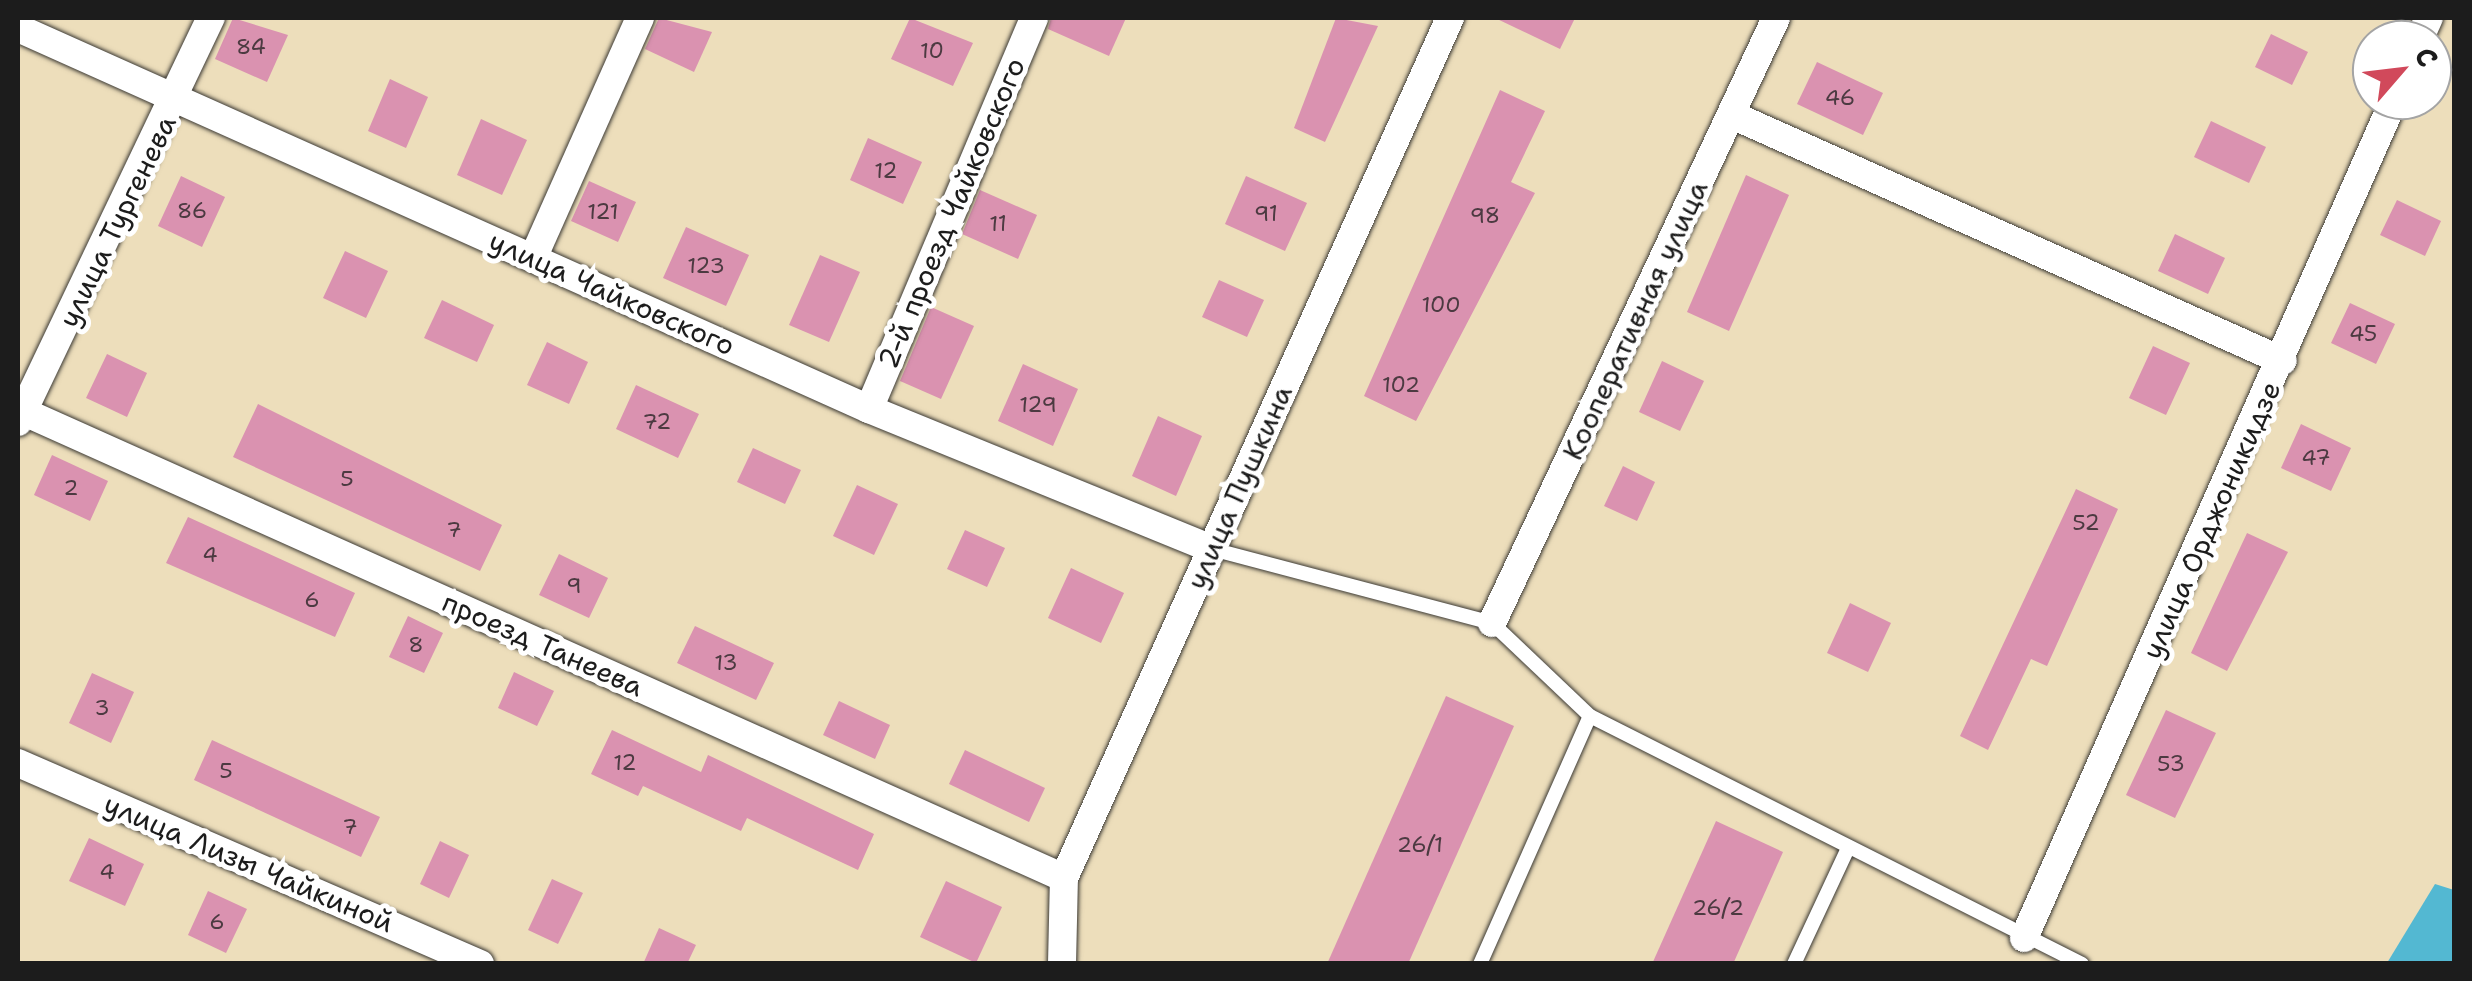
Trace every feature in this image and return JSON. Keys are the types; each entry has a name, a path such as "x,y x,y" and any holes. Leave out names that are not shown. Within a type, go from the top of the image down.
{"street":[{"name":"улица Тургенева","path":"20,416 175,105 210,18"},
{"path":"534,256 640,18"},
{"name":"2-й проезд Чайковского","path":"868,410 1034,18"},
{"name":"улица Пушкина","path":"1062,964 1064,878 1450,18"},
{"name":"Кооперативная улица","path":"1492,622 1776,18"},
{"name":"улица Чайковского","path":"18,28 175,105 534,256 868,410 1212,549"},
{"path":"1732,115 2283,361"},
{"name":"улица Орджоникидзе","path":"2024,938 2283,361 2385,120"},
{"name":"проезд Танеева","path":"20,416 1064,878"},
{"name":"улица Лизы Чайкиной","path":"18,764 480,964"}],"lane":[{"path":"1212,549 1492,622 1590,716 2082,964"},
{"path":"1480,964 1590,716"},
{"path":"1794,964 1848,848"}],"water":[{"path":"2435,884 2454,890 2454,963 2387,963"}],"building":[{"path":"233,18 288,35 267,82 215,59"},
{"path":"659,18 712,32 694,72 645,49"},
{"path":"910,18 973,43 953,86 891,59"},
{"path":"1051,18 1126,18 1109,56 1048,29"},
{"path":"1336,18 1378,26 1325,142 1294,128"},
{"path":"1495,18 1575,18 1560,49"},
{"path":"2271,34 2308,52 2292,85 2255,67"},
{"path":"1817,62 1883,93 1863,135 1797,104"},
{"path":"390,79 428,97 406,148 368,131"},
{"path":"1500,90 1545,111 1511,182 1535,193 1416,421 1364,396"},
{"path":"481,119 527,140 502,195 457,175"},
{"path":"2211,121 2266,147 2249,183 2194,157"},
{"path":"868,138 922,162 903,204 850,180"},
{"path":"1746,175 1789,195 1729,331 1687,312"},
{"path":"181,176 225,197 202,247 158,226"},
{"path":"1246,176 1307,203 1285,251 1225,224"},
{"path":"589,181 636,202 618,242 571,221"},
{"path":"980,190 1037,215 1018,259 962,234"},
{"path":"2397,200 2441,221 2425,256 2380,235"},
{"path":"686,227 749,255 726,306 663,278"},
{"path":"2175,234 2225,258 2208,294 2158,271"},
{"path":"345,251 388,271 366,318 323,298"},
{"path":"820,255 860,272 829,342 789,325"},
{"path":"1219,280 1264,300 1247,337 1202,317"},
{"path":"442,300 494,325 477,362 424,338"},
{"path":"2350,303 2395,324 2376,364 2331,343"},
{"path":"931,307 974,326 941,399 900,381"},
{"path":"547,342 588,362 569,404 527,385"},
{"path":"2153,346 2190,363 2166,415 2129,398"},
{"path":"107,354 147,373 127,417 86,398"},
{"path":"1662,361 1704,381 1680,431 1639,412"},
{"path":"1023,364 1078,389 1053,446 998,421"},
{"path":"636,385 699,414 678,458 616,429"},
{"path":"258,404 502,525 480,571 233,457"},
{"path":"1158,416 1202,436 1176,496 1132,476"},
{"path":"2301,424 2351,448 2331,491 2281,468"},
{"path":"753,448 801,470 785,504 737,482"},
{"path":"52,455 108,481 90,521 34,495"},
{"path":"1623,466 1655,482 1637,521 1604,506"},
{"path":"857,485 898,504 874,555 833,536"},
{"path":"2076,489 2118,509 2047,666 2031,659 1988,750 1960,736"},
{"path":"188,517 355,593 335,637 166,563"},
{"path":"965,530 1005,548 987,587 947,569"},
{"path":"2247,533 2288,552 2227,671 2191,653"},
{"path":"559,554 608,578 589,618 539,595"},
{"path":"1071,568 1124,593 1101,643 1048,618"},
{"path":"1850,603 1891,623 1868,672 1827,653"},
{"path":"408,616 443,633 424,673 389,657"},
{"path":"695,626 774,663 756,700 677,663"},
{"path":"514,672 554,691 537,726 498,708"},
{"path":"92,673 134,692 111,743 69,723"},
{"path":"1446,696 1514,726 1408,964 1327,964"},
{"path":"839,701 890,725 875,759 823,735"},
{"path":"2166,710 2216,733 2175,818 2126,795"},
{"path":"612,730 701,772 708,755 874,834 858,870 747,818 741,831 643,786 638,796 591,774"},
{"path":"212,740 380,817 361,857 194,780"},
{"path":"965,750 1045,788 1029,822 949,784"},
{"path":"1716,821 1783,852 1733,964 1652,964"},
{"path":"89,838 144,864 125,906 69,881"},
{"path":"440,841 469,855 449,898 420,884"},
{"path":"552,879 583,893 558,944 528,930"},
{"path":"946,881 1002,907 976,963 920,937"},
{"path":"208,891 247,909 226,953 188,935"},
{"path":"659,928 696,945 687,964 643,964"}]}
